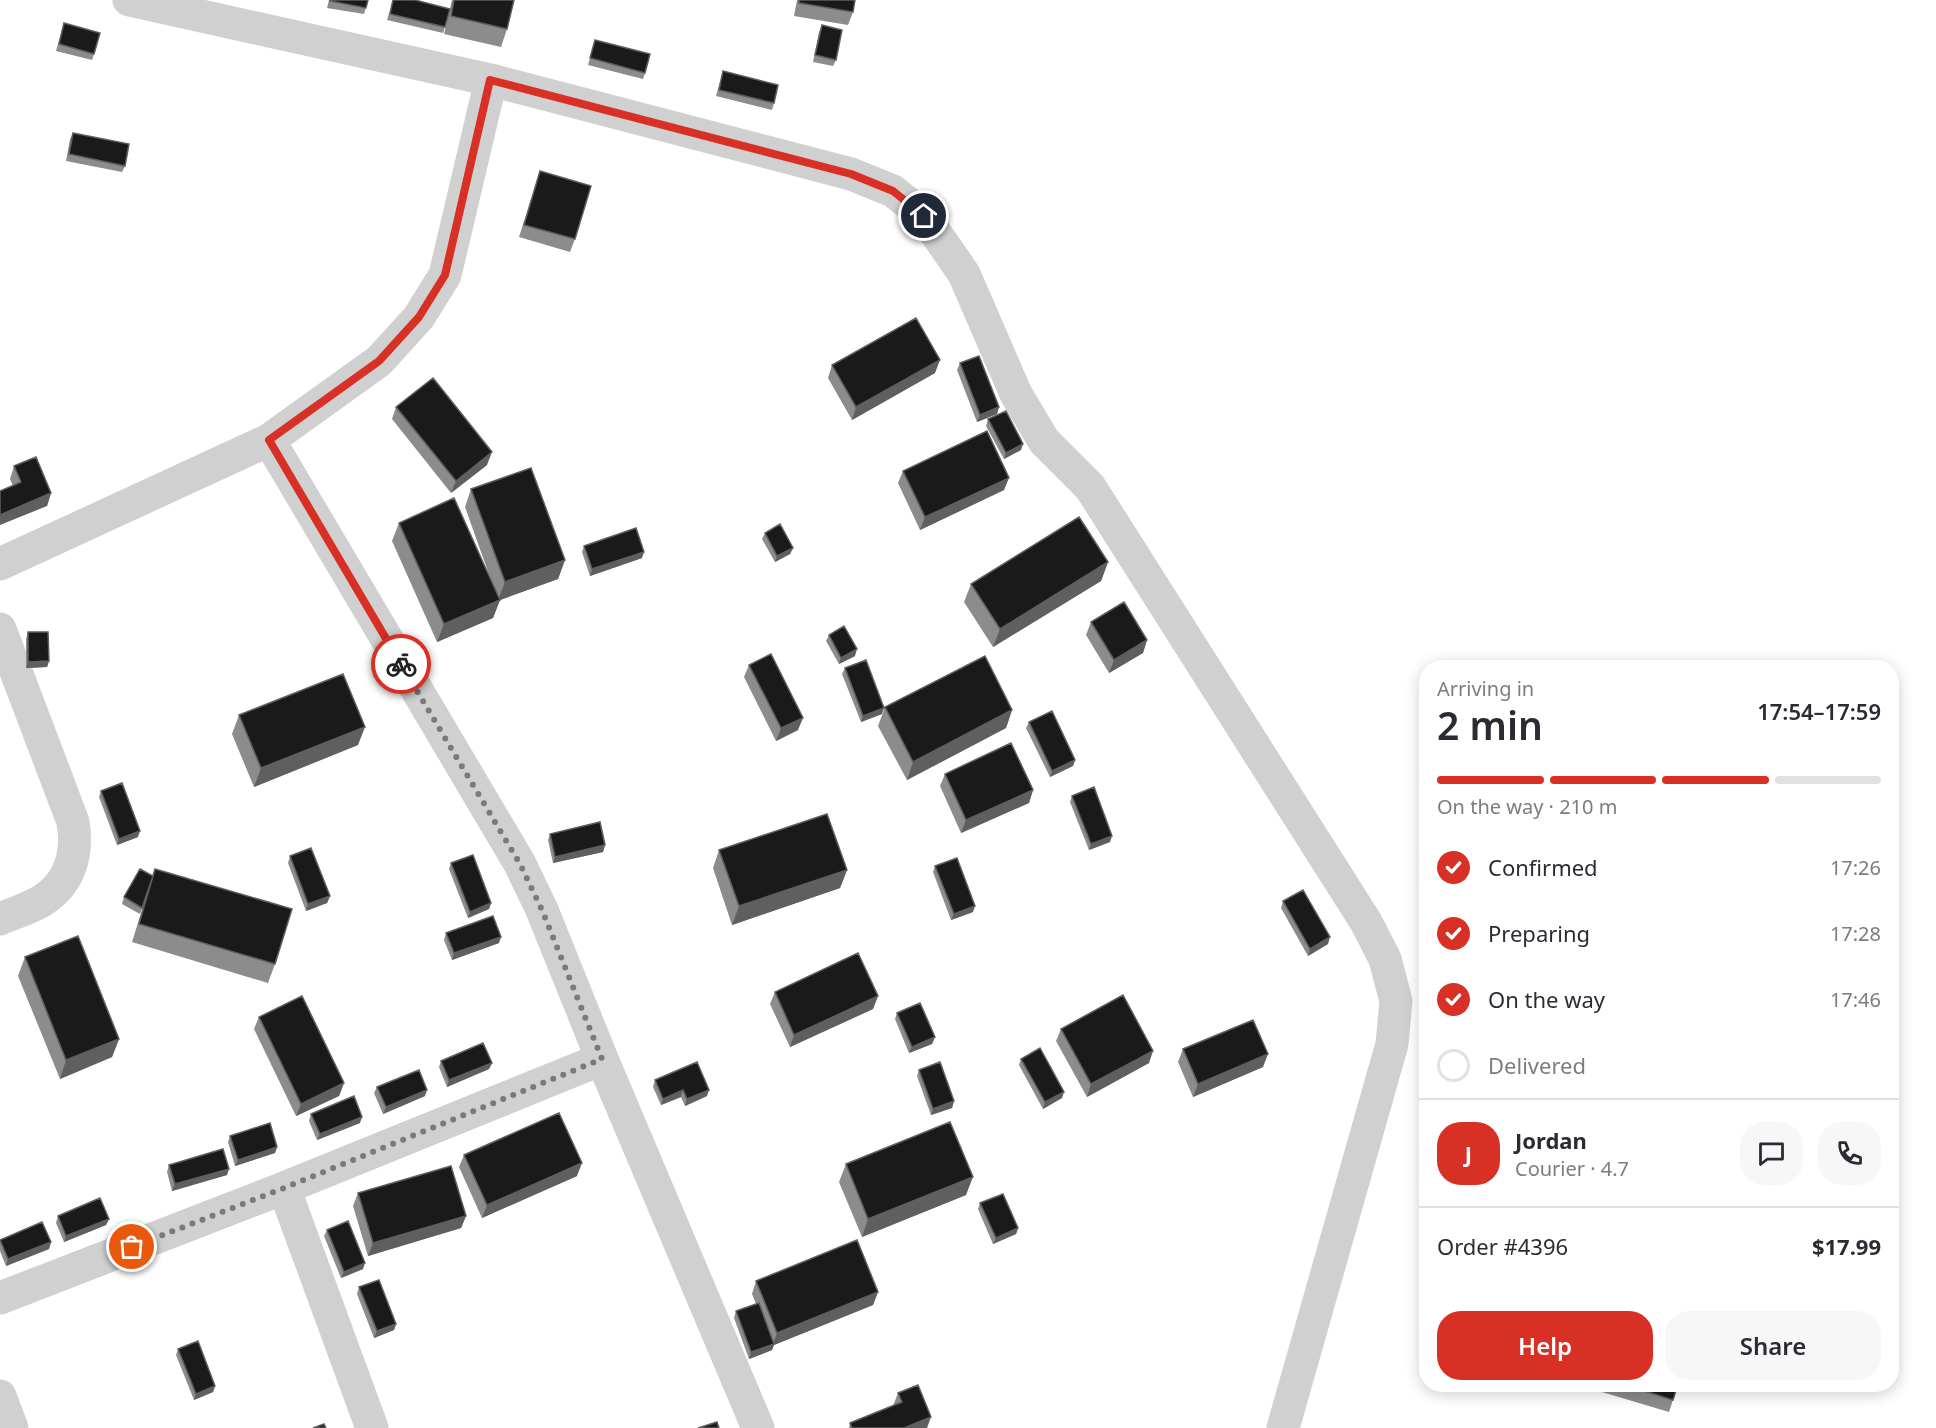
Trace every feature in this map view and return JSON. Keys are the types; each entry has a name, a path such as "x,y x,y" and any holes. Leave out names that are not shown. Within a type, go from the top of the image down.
{"street":[{"path":"129,0 490,80 851,174 893,191 924,216 964,274 1016,394 1044,441 1090,486 1366,922 1385,959 1396,1001 1392,1044 1283,1428"},
{"path":"0,564 269,440 379,361 419,317 445,275 490,80"},
{"path":"269,440 520,864 542,910 602,1059 758,1428"},
{"path":"0,629 73,822 76,840 72,864 61,885 43,901 0,919"},
{"path":"0,1298 284,1188 602,1059"},
{"path":"284,1188 372,1428"},
{"path":"0,1396 12,1428"}],"building":[{"path":"330,0 368,0 366,8"},
{"path":"393,0 415,0 450,9 445,27 390,14"},
{"path":"454,0 514,0 507,29 451,16"},
{"path":"799,0 855,0 853,12 799,3"},
{"path":"64,23 100,33 94,54 59,44"},
{"path":"822,25 842,30 836,60 815,55"},
{"path":"595,40 650,54 645,73 590,58"},
{"path":"723,71 778,85 774,103 719,90"},
{"path":"73,133 129,144 125,166 69,154"},
{"path":"540,171 591,186 575,239 524,225"},
{"path":"916,318 940,360 856,407 832,365"},
{"path":"979,356 999,407 980,415 960,363"},
{"path":"433,378 492,452 456,481 396,407"},
{"path":"1006,411 1023,444 1006,453 988,419"},
{"path":"987,431 1009,478 925,517 903,471"},
{"path":"36,457 51,493 0,515 0,491 21,482 14,466"},
{"path":"531,468 565,560 505,582 471,489"},
{"path":"454,498 500,600 444,624 399,523"},
{"path":"1079,517 1108,562 1000,629 971,584"},
{"path":"780,524 793,548 777,556 765,533"},
{"path":"636,528 644,552 592,569 584,546"},
{"path":"1124,602 1147,640 1114,660 1091,622"},
{"path":"844,626 857,649 841,658 829,635"},
{"path":"28,632 48,632 49,661 28,662"},
{"path":"771,654 803,718 781,728 749,665"},
{"path":"985,656 1012,710 913,762 885,707"},
{"path":"866,660 884,708 863,716 845,668"},
{"path":"343,674 365,727 261,768 239,715"},
{"path":"1052,711 1075,760 1052,771 1029,722"},
{"path":"1011,743 1033,790 966,820 945,774"},
{"path":"122,783 140,831 119,839 101,791"},
{"path":"1094,787 1112,836 1091,844 1072,796"},
{"path":"827,814 847,870 739,906 719,850"},
{"path":"600,822 605,845 555,857 550,834"},
{"path":"311,848 330,896 308,904 290,856"},
{"path":"473,855 491,903 470,912 451,863"},
{"path":"957,858 975,906 954,914 935,866"},
{"path":"140,869 153,876 142,908 124,897"},
{"path":"155,869 292,909 275,964 139,924"},
{"path":"1303,890 1330,937 1310,949 1283,901"},
{"path":"493,916 501,937 454,953 446,933"},
{"path":"78,936 119,1039 66,1060 25,957"},
{"path":"858,953 878,996 794,1035 775,992"},
{"path":"1123,995 1153,1051 1091,1084 1061,1029"},
{"path":"302,996 344,1083 301,1104 259,1017"},
{"path":"920,1003 935,1037 912,1047 897,1013"},
{"path":"1253,1020 1268,1054 1198,1084 1183,1049"},
{"path":"483,1043 492,1063 449,1080 441,1061"},
{"path":"1040,1048 1064,1092 1045,1102 1021,1059"},
{"path":"697,1062 709,1090 687,1099 683,1090 663,1099 655,1080"},
{"path":"940,1062 954,1101 933,1109 919,1070"},
{"path":"419,1070 427,1090 386,1107 377,1087"},
{"path":"354,1096 362,1117 320,1134 311,1114"},
{"path":"559,1113 582,1163 487,1205 464,1155"},
{"path":"950,1122 973,1177 868,1219 846,1164"},
{"path":"270,1123 277,1147 238,1160 230,1136"},
{"path":"223,1149 229,1169 175,1184 169,1165"},
{"path":"451,1166 466,1216 373,1243 358,1193"},
{"path":"1003,1194 1018,1228 996,1238 980,1203"},
{"path":"100,1198 109,1219 66,1236 58,1216"},
{"path":"348,1221 365,1263 344,1272 327,1230"},
{"path":"42,1222 51,1242 8,1259 0,1240"},
{"path":"857,1240 878,1292 777,1333 756,1281"},
{"path":"379,1280 396,1324 377,1331 359,1287"},
{"path":"759,1303 774,1344 751,1352 736,1311"},
{"path":"198,1341 215,1386 196,1394 178,1349"},
{"path":"918,1385 931,1417 904,1428 852,1428 850,1423 902,1402 898,1393"},
{"path":"1648,1392 1676,1392 1673,1400"},
{"path":"717,1422 719,1428 698,1428"},
{"path":"324,1424 326,1428 313,1428"}],"way so far":[{"path":"132,1247 602,1059 542,910 520,864 401,664"}],"route":[{"path":"401,664 269,440 379,361 419,317 445,275 490,80 851,174 893,191 924,216"}]}
